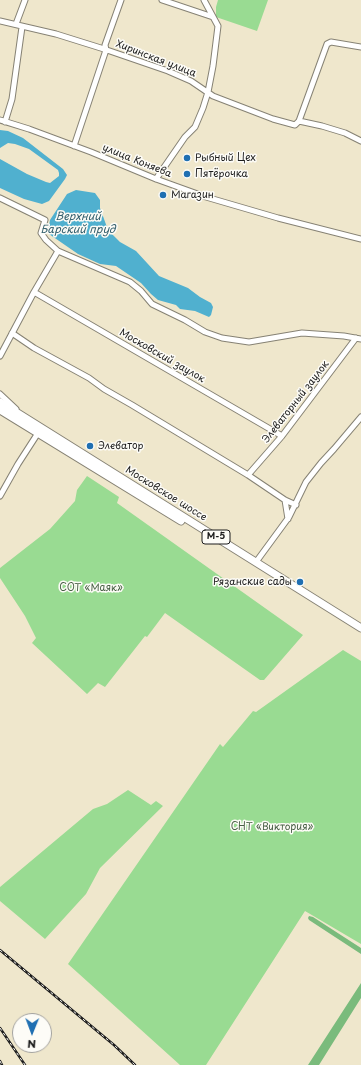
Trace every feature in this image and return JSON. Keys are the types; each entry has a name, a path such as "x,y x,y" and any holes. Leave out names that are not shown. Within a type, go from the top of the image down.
{"highway":[{"name":"Московское шоссе","path":"0,402 361,628"},
{"name":"Московское шоссе","path":"0,410 361,632"}],"street":[{"path":"16,24 25,0"},
{"path":"74,146 106,50 105,45 121,0"},
{"path":"162,0 213,17"},
{"path":"156,179 185,137 195,127 208,92 218,26 204,0"},
{"name":"Хиринская улица","path":"0,21 56,34 106,50 191,81 214,96 273,118 295,125 299,121 345,133 361,141"},
{"path":"3,121 12,99 22,27"},
{"path":"299,121 327,44 331,42 361,47"},
{"name":"улица Коняева","path":"3,121 29,129 156,179 213,199 361,239"},
{"path":"0,198 45,220 41,233 58,251 130,282 141,291 152,304 185,320 205,332 222,338 249,342 302,333 344,336 358,339"},
{"path":"0,356 58,251"},
{"name":"Московский заулок","path":"34,292 282,436"},
{"path":"12,333 34,348 89,378 104,389 248,475 296,506"},
{"name":"Элеваторный заулок","path":"248,475 282,436 358,339"},
{"path":"0,394 24,417"},
{"path":"256,562 288,519 296,506 306,482 361,417"},
{"path":"0,496 38,433"},
{"path":"285,500 288,519"}],"green space":[{"path":"218,0 268,0 257,31 216,17"},
{"name":"СОТ «Маяк»","path":"87,476 119,497 117,503 303,635 264,680 260,680 165,613 105,687 98,683 87,694 32,643 36,638 25,616 0,578 0,568 50,529 75,501 77,490"},
{"name":"СНТ «Виктория»","path":"343,650 361,661 361,944 305,911 206,1065 180,1065 68,964 220,744 223,747 253,711 256,712"},
{"path":"128,790 151,805 156,801 163,806 100,868 86,894 45,939 0,901 0,887 93,809 107,804"},
{"path":"309,916 313,917 361,948 361,954 309,920"},
{"path":"361,983 361,998 319,1065 308,1065"}],"water":[{"path":"0,130 8,131 23,138 63,169 67,175 49,201 42,204 24,199 0,188 0,159 27,174 50,183 59,176 59,173 58,170 29,149 8,143 0,148"},
{"name":"Верхний Барский пруд","path":"76,190 95,193 100,200 100,208 108,230 120,242 136,251 159,276 188,288 211,303 213,307 211,315 209,317 195,311 180,309 176,305 158,300 141,283 116,266 100,264 78,254 49,234 48,231 50,220 67,194"}],"railway":[{"path":"0,950 114,1045 135,1065"},
{"path":"0,1028 25,1065"},
{"path":"0,1061 2,1065"}],"place":[{"name":"Рыбный Цех","path":"187,158"},
{"name":"Пятёрочка","path":"187,174"},
{"name":"Магазин","path":"163,195"},
{"name":"Элеватор","path":"90,446"},
{"name":"Рязанские сады","path":"300,582"}]}
